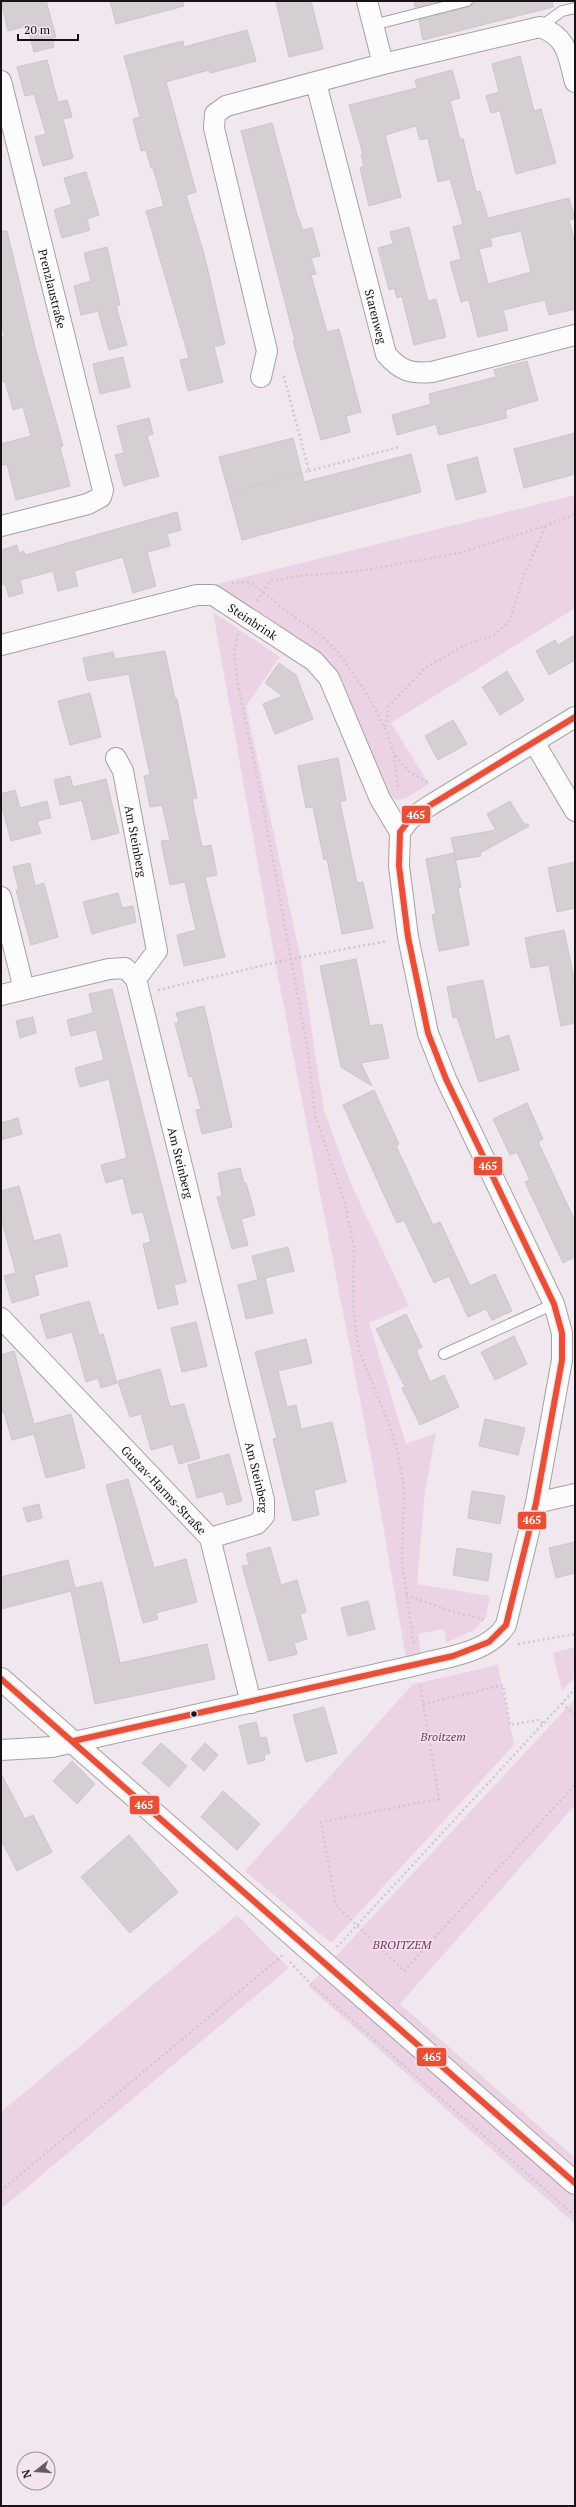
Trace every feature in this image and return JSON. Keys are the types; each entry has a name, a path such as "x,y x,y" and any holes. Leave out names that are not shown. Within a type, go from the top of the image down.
{"street":[{"path":"367,1 383,64"},
{"path":"262,375 267,351 214,128 215,114 226,106 383,64 540,27 556,34 562,41 575,82"},
{"name":"Prenzlaustraße","path":"1,81 101,480 102,497 88,504 1,526"},
{"name":"Starenweg","path":"316,83 386,354 396,366 409,373 432,372 575,335"},
{"name":"Steinbrink","path":"1,645 198,595 213,595 314,661 329,678 380,799 400,832"},
{"path":"1,1750 52,1747 73,1741 251,1703 417,1665 471,1651 501,1634 506,1625 536,1503 562,1360 562,1333 554,1304 446,1079 428,1033 408,937 399,866 400,832 410,819 429,806 575,717"},
{"path":"534,742 575,811"},
{"name":"Am Steinberg","path":"116,758 123,771 157,951 138,986 264,1500 264,1516 257,1524 210,1538"},
{"path":"1,897 24,990"},
{"path":"1,995 109,969 125,968 138,986"},
{"name":"Gustav-Harms-Straße","path":"1,1318 210,1538 251,1703"},
{"path":"536,1503 575,1494"},
{"path":"1,1679 575,2183"}],"lane":[{"path":"373,25 467,1"},
{"path":"540,27 562,11 575,8"},
{"path":"444,1354 554,1304"}],"path":[{"path":"262,375 282,368 309,471"},
{"path":"238,490 399,447"},
{"path":"575,514 545,526 459,553 360,571 298,576 270,581 239,630 234,651 237,680 263,806 308,1052 315,1115 345,1204 354,1247 353,1305 359,1351 389,1424 398,1453 404,1490 402,1563 439,1798 321,1822 336,1905 404,1971 575,1785"},
{"path":"385,728 389,706 425,668 465,645 494,635 510,620 524,575 545,526"},
{"path":"138,986 408,937"},
{"path":"406,1594 450,1611 506,1625"},
{"path":"489,1642 524,1644 575,1634"},
{"path":"423,1704 502,1685 510,1725 538,1720 544,1724"},
{"path":"309,1982 356,1926 575,1689"},
{"path":"562,1703 575,1715"},
{"path":"1,2191 298,1941"}],"green space":[{"path":"575,495 575,608 391,723 429,784 404,799 397,800 386,792 331,667 213,585"},
{"path":"213,612 280,657 246,706 301,960 324,1111 352,1186 409,1306 369,1323 406,1444 436,1433 425,1491 417,1584 490,1596 486,1617 474,1630 446,1643 444,1629 418,1634 421,1656 406,1659 374,1472 276,966"},
{"path":"575,1647 575,1677 562,1691 553,1653"},
{"name":"Broitzem","path":"498,1665 514,1745 331,1943 245,1871 413,1684"},
{"name":"BROITZEM","path":"575,1699 575,1805 400,2004 575,2158 575,2224 308,1986"},
{"path":"237,1915 289,1968 1,2209 1,2112"}],"building":[{"path":"1,1 46,1 56,37 52,38 54,47 34,52 27,26 8,31"},
{"path":"110,1 183,1 184,6 116,24"},
{"path":"276,1 311,1 323,49 289,57"},
{"path":"414,1 441,1 415,7"},
{"path":"473,1 552,1 553,7 423,40 419,20 469,7"},
{"path":"247,30 256,61 210,73 209,70 166,82 196,192 186,195 204,254 225,344 214,347 223,382 188,391 180,360 189,358 146,211 164,206 146,150 141,151 133,119 140,117 124,56 183,41 184,47"},
{"path":"520,56 534,111 541,109 556,163 516,174 500,111 491,113 486,96 499,92 492,64"},
{"path":"47,60 58,102 67,100 72,117 63,119 73,158 43,166 35,137 46,134 34,94 25,96 17,67"},
{"path":"452,70 460,98 450,101 460,139 463,139 476,192 480,191 488,218 569,198 575,219 569,220 575,243 575,309 549,315 545,300 503,310 508,330 478,337 469,300 461,302 450,262 461,259 453,227 463,224 450,179 438,182 428,138 420,140 416,126 385,135 401,197 369,206 360,168 364,166 361,155 363,154 349,105 417,88 415,80","holes":["521,231 531,272 488,284 479,249 492,246 490,238"]},
{"path":"272,123 297,215 303,230 312,228 320,256 311,258 316,274 311,275 327,332 339,329 361,412 346,416 350,432 321,440 293,341 295,341 241,131"},
{"path":"86,172 99,215 87,219 90,230 62,238 54,210 72,204 64,178"},
{"path":"409,227 428,301 436,299 446,337 414,345 402,296 397,298 394,288 389,290 378,248 393,244 390,232"},
{"path":"1,231 7,231 35,347 63,446 60,447 70,486 16,500 7,464 1,465 1,444 31,436 23,407 13,410 5,381 1,382 1,338 5,337 1,322"},
{"path":"107,247 120,305 116,306 127,345 109,350 98,311 81,315 74,286 91,281 84,253"},
{"path":"123,357 130,387 100,394 93,364"},
{"path":"527,361 538,400 505,410 507,418 439,435 436,424 397,435 392,415 431,404 429,394 496,377 494,370"},
{"path":"149,418 153,434 147,436 159,476 124,486 115,455 124,453 117,426"},
{"path":"575,433 575,474 524,488 514,449"},
{"path":"293,438 304,482 411,454 421,492 242,540 219,457"},
{"path":"477,457 486,492 456,500 447,465"},
{"path":"177,512 181,530 167,534 170,546 147,552 156,586 133,593 123,557 74,571 78,586 58,591 53,571 20,580 23,593 9,597 5,584 1,585 1,550 17,545 19,553 24,551 25,555"},
{"path":"575,635 575,660 549,675 536,651 555,640 558,645"},
{"path":"165,651 175,699 177,699 197,798 192,799 202,847 211,845 217,875 205,877 225,957 184,966 177,935 196,930 185,882 170,885 161,841 170,840 162,805 150,807 144,776 150,775 129,674 88,681 83,658 113,652 115,659"},
{"path":"279,663 296,675 313,719 275,734 263,704 283,696 265,683"},
{"path":"507,671 524,700 500,715 482,687"},
{"path":"90,693 101,737 70,745 58,701"},
{"path":"453,720 467,744 438,760 425,736"},
{"path":"338,758 346,800 340,802 357,883 363,882 373,928 342,934 327,859 324,860 313,807 306,808 298,766"},
{"path":"70,776 73,787 106,779 119,833 92,840 82,800 60,805 54,780"},
{"path":"15,790 20,808 47,801 51,818 37,821 41,833 11,841 1,804 1,794"},
{"path":"510,801 524,824 528,824 529,826 480,853 481,856 456,860 451,838 496,830 487,814"},
{"path":"454,853 461,887 458,888 469,945 439,951 432,915 436,914 426,859"},
{"path":"575,862 575,908 557,912 548,868"},
{"path":"30,863 35,886 44,883 58,937 31,945 16,890 19,890 13,867"},
{"path":"118,893 122,908 133,906 136,922 92,934 83,902"},
{"path":"564,930 575,984 575,1023 561,1026 549,965 531,968 525,938"},
{"path":"356,959 370,1026 382,1024 389,1058 361,1063 372,1086 341,1067 320,966"},
{"path":"483,980 495,1040 509,1035 519,1070 479,1082 457,1017 453,1018 447,987"},
{"path":"112,989 186,1282 174,1285 178,1304 158,1309 143,1244 151,1242 143,1212 132,1214 123,1178 106,1183 101,1165 127,1158 109,1079 80,1087 75,1068 104,1060 96,1030 71,1036 67,1020 93,1013 89,994"},
{"path":"204,1006 232,1127 202,1134 196,1110 201,1109 192,1076 189,1077 175,1023 179,1022 176,1013"},
{"path":"33,1017 36,1033 20,1038 16,1021"},
{"path":"374,1090 399,1144 396,1146 433,1225 440,1222 470,1286 495,1274 512,1311 492,1320 486,1309 468,1317 449,1276 434,1283 404,1220 397,1223 343,1105"},
{"path":"527,1103 543,1139 538,1142 575,1221 575,1257 563,1263 525,1182 530,1180 517,1152 510,1155 493,1119"},
{"path":"18,1118 22,1134 1,1140 1,1123"},
{"path":"240,1168 255,1215 241,1219 248,1245 232,1249 217,1197 222,1196 218,1173"},
{"path":"19,1186 34,1241 60,1234 68,1266 34,1275 39,1295 12,1303 4,1276 16,1273 1,1218 1,1191"},
{"path":"288,1247 294,1271 258,1280 252,1256"},
{"path":"265,1278 273,1313 246,1319 238,1285"},
{"path":"89,1301 99,1335 103,1334 117,1383 101,1388 98,1378 86,1382 72,1332 47,1339 40,1315"},
{"path":"406,1314 422,1347 416,1350 430,1382 444,1375 459,1407 420,1425 402,1388 405,1387 376,1329"},
{"path":"196,1322 207,1366 182,1372 171,1328"},
{"path":"514,1336 527,1364 495,1380 481,1352"},
{"path":"306,1339 312,1363 278,1371 287,1407 296,1405 301,1429 332,1422 346,1482 314,1490 319,1515 293,1521 273,1439 277,1438 255,1352"},
{"path":"14,1351 34,1424 71,1414 85,1468 46,1478 34,1434 12,1440 4,1412 1,1413 1,1355"},
{"path":"160,1369 170,1407 184,1404 200,1458 179,1464 173,1444 151,1450 141,1414 130,1417 118,1381"},
{"path":"485,1419 525,1428 518,1455 479,1446"},
{"path":"229,1454 242,1501 227,1505 223,1491 197,1498 188,1465"},
{"path":"128,1479 154,1568 186,1559 197,1602 156,1613 158,1619 143,1623 106,1485"},
{"path":"472,1491 505,1496 500,1524 468,1518"},
{"path":"39,1504 42,1518 27,1522 23,1508"},
{"path":"575,1542 575,1573 556,1578 549,1548"},
{"path":"270,1547 281,1585 297,1580 306,1612 300,1614 307,1639 294,1643 297,1654 269,1661 242,1566 249,1565 246,1554"},
{"path":"457,1548 492,1554 488,1581 453,1575"},
{"path":"68,1560 75,1588 102,1582 120,1663 207,1644 215,1679 95,1704 71,1591 1,1609 1,1577"},
{"path":"368,1601 375,1629 348,1636 341,1608"},
{"path":"324,1707 337,1753 306,1762 293,1715"},
{"path":"256,1722 260,1738 266,1737 270,1753 264,1755 265,1760 248,1764 239,1726"},
{"path":"161,1743 187,1766 169,1787 142,1763"},
{"path":"205,1743 218,1755 204,1771 191,1759"},
{"path":"72,1761 95,1784 77,1804 53,1781"},
{"path":"1,1774 25,1819 33,1815 52,1852 17,1871 1,1840"},
{"path":"223,1791 260,1824 237,1850 201,1817"},
{"path":"129,1835 178,1892 130,1933 81,1877"}],"transit line":[{"name":"465","path":"73,1741 453,1656 489,1642 506,1625 536,1503 562,1360 562,1333 554,1304 446,1079 428,1033 408,937 399,866 400,832 410,819 429,806 575,717"},
{"name":"465","path":"1,1679 575,2183"}]}
